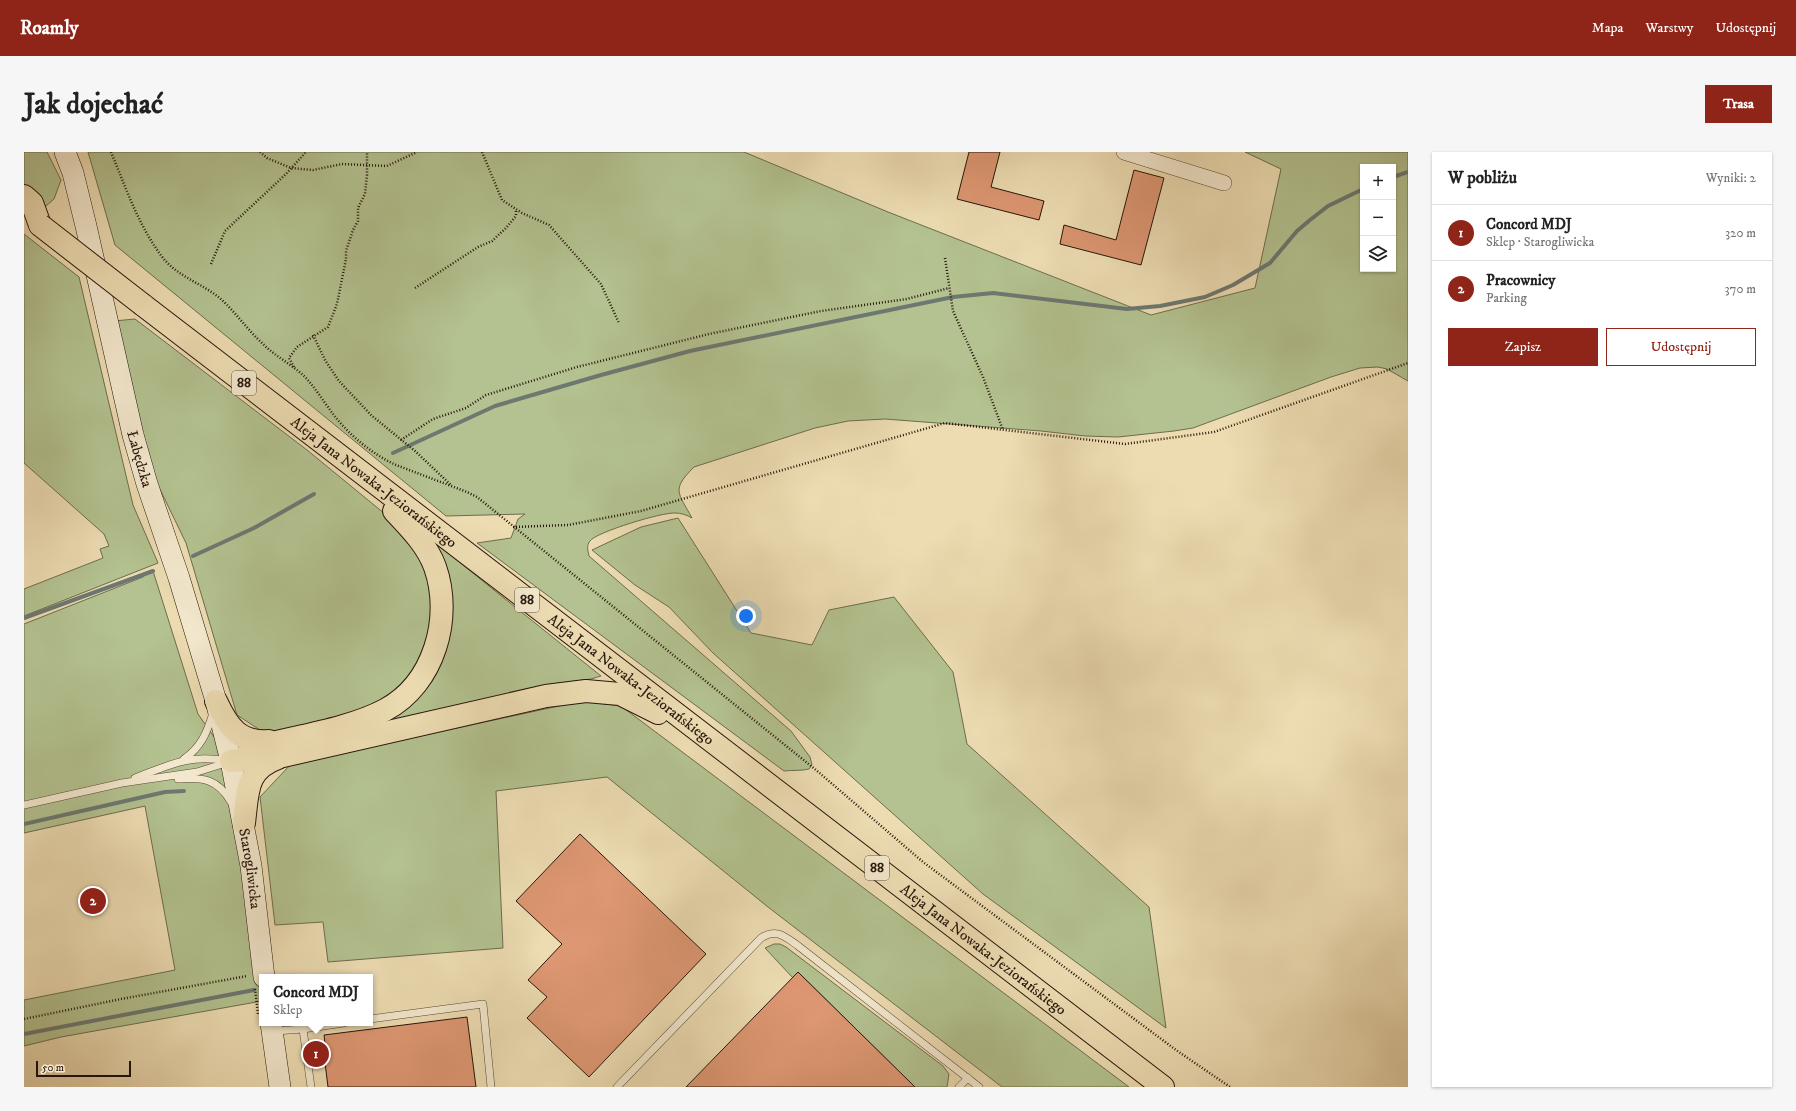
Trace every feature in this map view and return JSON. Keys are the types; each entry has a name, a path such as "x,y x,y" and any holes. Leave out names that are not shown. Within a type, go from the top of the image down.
{"main road":[{"path":"24,196 32,203 32,219"},
{"name":"Aleja Jana Nowaka-Jeziorańskiego","path":"32,219 346,462 1163,1087"},
{"path":"244,823 249,786 254,774 281,748 365,719 386,709 404,696 418,681 429,666 436,644 442,609 435,568 427,552 413,531 346,462"},
{"path":"231,761 281,748 546,696 586,691 620,694 707,737"},
{"path":"216,701 225,720 235,732 247,739 281,748"}],"street":[{"name":"Łabędzka","path":"66,152 73,172 86,226 132,435 179,578 216,701 231,761"},
{"path":"1124,152 1224,183"},
{"name":"Starogliwicka","path":"231,761 244,823 257,912 264,974"},
{"path":"271,1027 280,1087"}],"lane":[{"path":"122,783 182,760 196,750 202,742 216,701"},
{"path":"182,760 211,758 231,761"},
{"path":"24,805 122,783 197,772 231,761"},
{"path":"122,783 198,777 213,783 225,791 244,823"},
{"path":"617,1087 761,938 768,933 776,933 797,945 979,1087"},
{"path":"373,1019 483,1004 491,1087"},
{"path":"271,1027 303,1028 319,1026"},
{"path":"303,1028 311,1087"},
{"path":"959,1087 968,1078"}],"path":[{"path":"111,152 145,231 163,258 180,273 222,300 261,342 306,378 347,430 362,443 387,461 453,486 477,497 816,770 923,862 1097,992 1230,1087"},
{"path":"260,152 267,158 291,168 313,170 342,164 387,166 417,152"},
{"path":"211,264 225,231 306,152"},
{"path":"295,369 290,358 297,347 328,327 337,304 346,259 346,251 352,230 358,221 358,208 365,194 367,152"},
{"path":"482,152 502,200 522,213 549,224 601,284 619,323"},
{"path":"415,288 478,247 492,241 516,216 516,209"},
{"path":"945,258 953,311 983,377 1003,430"},
{"path":"401,440 433,419 466,408 486,395 578,367 708,334 821,310 907,299 949,288"},
{"path":"314,335 325,360 338,381 371,416 401,440 453,486"},
{"path":"513,527 568,525 641,511 945,423 1125,444 1214,432 1408,363"},
{"path":"24,1019 121,999 259,976"}],"green space":[{"path":"24,152 47,152 61,180 54,199 46,206 24,188"},
{"path":"88,152 744,152 888,212 1151,315 1255,288 1281,169 1245,152 1408,152 1408,381 1387,369 1378,367 1360,368 1331,377 1193,428 1118,437 1085,436 1041,431 885,419 848,421 815,428 694,467 682,481 679,491 680,497 692,518 675,513 644,519 616,528 595,537 590,541 588,546 589,556 791,731 810,757 812,765 809,769 784,771 477,543 511,538 518,519 525,514 446,516 115,245"},
{"path":"24,234 79,277 133,505 158,563 24,616 24,589 103,558 100,549 109,546 104,534 24,463"},
{"path":"135,319 307,450 396,523 423,557 433,592 434,616 419,666 403,686 375,706 291,732 263,732 237,715 186,543 154,477 114,321"},
{"path":"678,518 751,633 812,645 829,610 894,597 953,672 967,744 1149,907 1166,1028 983,894 713,653 669,607 635,585 592,550 641,527"},
{"path":"436,545 438,545 601,676 591,679 551,684 423,716 350,729 430,674"},
{"path":"153,571 198,714 231,761 262,974 259,974 259,1002 61,1037 24,1046 24,1000 175,970 145,806 24,833 24,624 143,577 145,574"},
{"path":"582,701 621,706 1129,1087 1002,1087 768,907 607,777 496,791 503,948 328,962 323,922 275,925 260,797 291,764"},
{"path":"774,944 780,944 786,947 943,1066 949,1074 947,1087 915,1087 799,973 793,978 765,948"}],"building":[{"path":"969,152 1000,152 991,187 1044,201 1039,220 957,199"},
{"path":"1134,170 1164,178 1141,265 1060,244 1064,225 1116,240"},
{"path":"580,834 706,954 589,1077 527,1018 547,997 528,980 562,944 516,901"},
{"path":"798,972 915,1087 686,1087"},
{"path":"467,1017 476,1087 328,1087 325,1063 313,1064 310,1045 325,1043 324,1035"}],"waterway":[{"path":"1396,176 1408,172"},
{"path":"393,453 495,406 601,375 690,351 953,297 993,293 1127,309 1160,306 1205,297 1233,285 1270,263 1297,231 1310,220 1328,206 1360,190"},
{"path":"193,556 254,528 314,494"},
{"path":"24,618 153,571"},
{"path":"24,824 165,792 184,791"},
{"path":"24,1034 254,990"}],"place":[{"name":"Pracownicy","path":"93,901"},
{"name":"Concord MDJ","path":"316,1054"}]}
